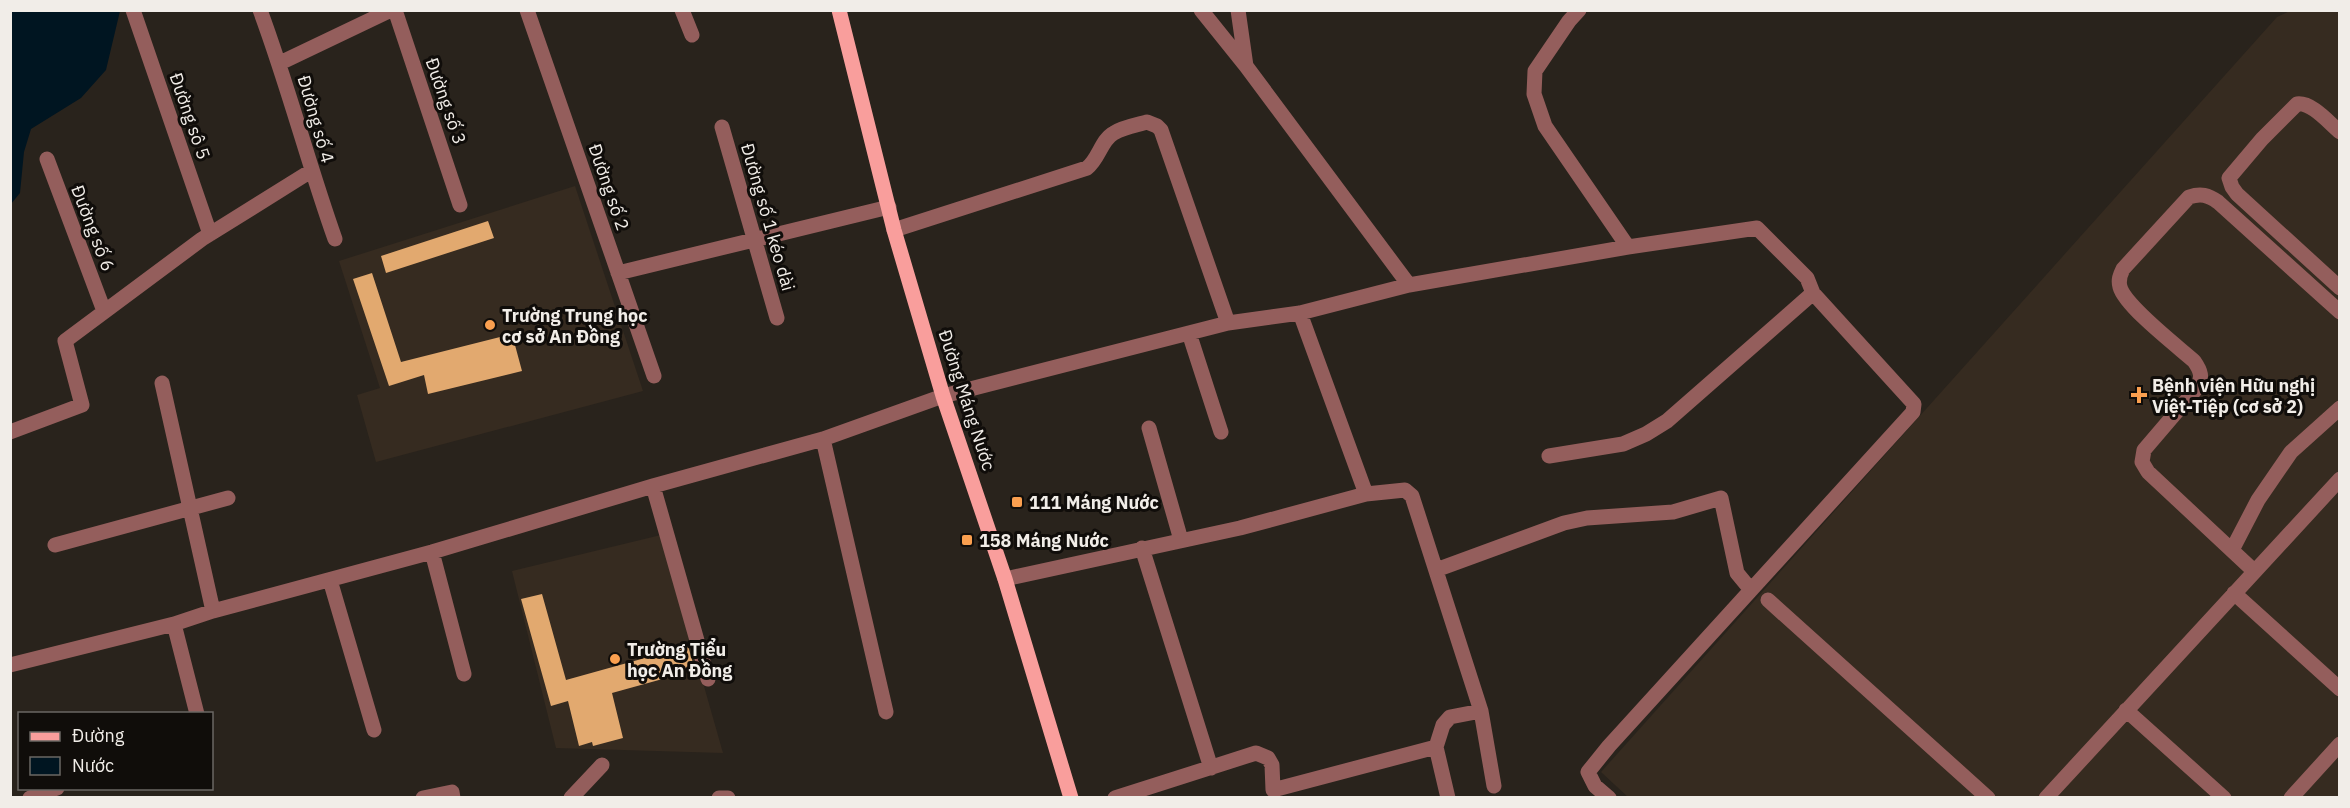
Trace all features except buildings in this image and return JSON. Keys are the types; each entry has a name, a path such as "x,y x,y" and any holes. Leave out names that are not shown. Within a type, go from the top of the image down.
{"main road":[{"name":"Đường Máng Nước","path":"839,10 894,230 943,396 1005,579 1071,798"}],"street":[{"name":"Đường sô 5","path":"133,10 210,234"},
{"name":"Đường số 4","path":"260,10 280,63 311,171 335,238"},
{"path":"280,63 393,10"},
{"name":"Đường số 3","path":"393,10 460,204"},
{"name":"Đường số 2","path":"527,10 654,376"},
{"path":"682,10 692,35"},
{"path":"1201,10 1246,66 1409,285"},
{"path":"1238,10 1246,66"},
{"path":"1579,10 1535,71 1534,94 1545,126 1628,247"},
{"path":"2340,132 2311,107 2303,103 2297,104 2262,139 2229,178 2237,194 2340,288"},
{"path":"894,230 1087,168 1095,162 1107,140 1114,133 1147,122 1152,123 1161,130 1228,322"},
{"name":"Đường số 1 kéo dài","path":"722,127 777,318"},
{"name":"Đường số 6","path":"47,159 104,310"},
{"path":"10,432 82,405 65,340 210,234 311,171"},
{"path":"2254,571 2148,472 2142,462 2144,450 2197,388 2202,379 2200,370 2194,361 2128,302 2120,288 2119,278 2123,269 2189,197 2198,194 2208,196 2218,202 2340,312"},
{"path":"618,273 889,207"},
{"path":"10,665 174,624 213,611 432,552 653,486 823,439 943,396 1228,322 1300,313 1409,285 1628,247 1757,228 1807,278 1813,293 1914,404 1913,412 1609,746 1588,772 1594,786 1609,798"},
{"path":"1549,456 1623,444 1660,425 1692,401 1813,293"},
{"path":"1300,313 1366,494"},
{"path":"1189,333 1221,432"},
{"path":"162,383 213,611"},
{"path":"2232,550 2258,500 2292,452 2340,408"},
{"path":"1149,428 1181,540"},
{"path":"823,439 886,712"},
{"path":"2046,798 2340,479"},
{"path":"653,486 708,679"},
{"path":"1005,579 1240,528 1366,494 1405,490 1412,495 1481,711 1494,786"},
{"path":"55,545 228,498"},
{"path":"1436,570 1564,523 1587,518 1673,512 1721,498 1737,573 1751,590"},
{"path":"1142,548 1211,768"},
{"path":"432,552 464,674"},
{"path":"330,580 374,730"},
{"path":"2234,593 2340,689"},
{"path":"1768,600 1988,798"},
{"path":"174,624 196,712"},
{"path":"2126,710 2224,798"},
{"path":"1448,798 1436,747 1447,718 1481,711"},
{"path":"2291,798 2340,744"},
{"path":"1115,798 1257,753 1263,754 1272,765 1274,794 1436,747"},
{"path":"571,798 602,765"},
{"path":"30,798 54,790"},
{"path":"423,798 452,792 453,798"},
{"path":"719,798 728,798"}],"shaded area":[{"name":"Bệnh viện Hữu nghị Việt-Tiệp (cơ sở 2)","path":"2290,11 2339,11 2339,797 1629,798 1601,772 2277,17"},
{"name":"Trường Trung học cơ sở An Đồng","path":"575,186 643,391 376,462 357,395 380,388 339,261"},
{"name":"Trường Tiểu học An Đồng","path":"661,535 723,753 556,748 512,571"}],"water":[{"path":"11,10 120,11 106,70 81,98 31,129 24,152 20,193 11,204"}],"place":[{"name":"Trường Trung học cơ sở An Đồng","path":"490,325"},
{"name":"Bệnh viện Hữu nghị Việt-Tiệp (cơ sở 2)","path":"2139,395"},
{"name":"111 Máng Nước","path":"1017,502"},
{"name":"158 Máng Nước","path":"967,540"},
{"name":"Trường Tiểu học An Đồng","path":"615,659"}]}
